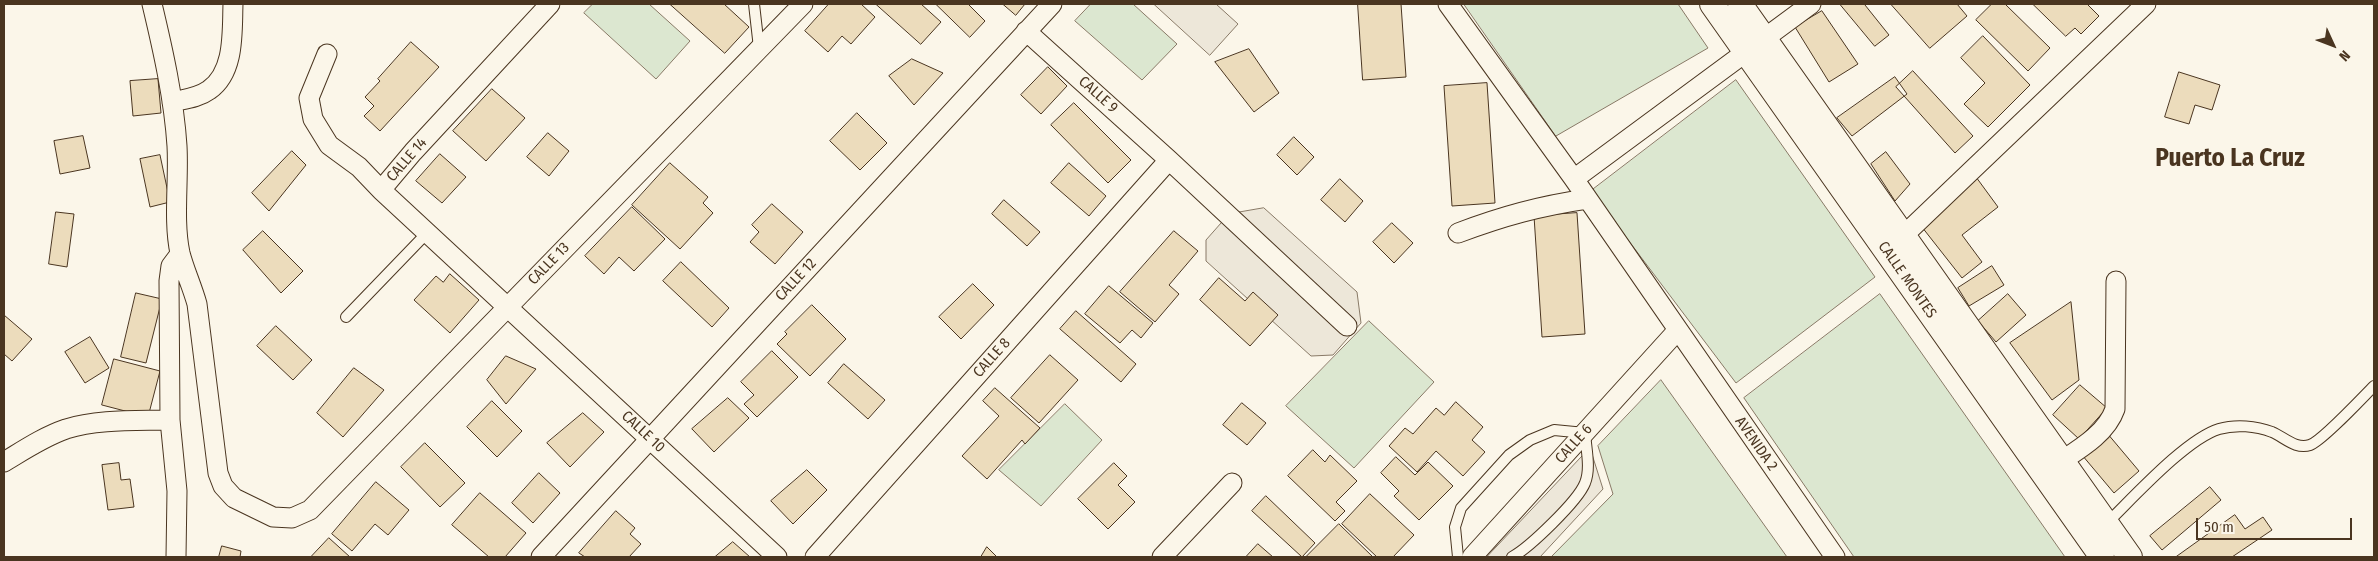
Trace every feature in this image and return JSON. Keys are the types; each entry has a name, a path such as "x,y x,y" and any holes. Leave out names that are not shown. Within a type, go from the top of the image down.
{"street":[{"path":"152,4 172,102 177,144 178,238 180,254 175,259 169,273 170,420 177,492 176,557"},
{"path":"172,102 201,95 215,86 222,77 227,68 233,4"},
{"name":"CALLE 14","path":"508,306 426,234 381,190 413,152 550,4"},
{"name":"CALLE 13","path":"180,254 190,277 197,304 218,473 223,486 234,498 273,517 292,518 310,510 803,4"},
{"name":"CALLE 12","path":"541,557 1052,4"},
{"name":"AVENIDA 2","path":"1448,4 1574,178 1677,331 1835,557"},
{"name":"CALLE MONTES","path":"1712,4 1755,45 1903,236 2130,557"},
{"name":"CALLE MONTES","path":"1740,4 1755,45 2102,557"},
{"path":"1574,178 1811,4"},
{"path":"1903,236 2146,4"},
{"name":"CALLE 9","path":"1026,31 1170,160 1347,326"},
{"path":"327,54 309,98 313,119 329,145 359,167 381,190"},
{"name":"CALLE 8","path":"815,557 1170,160"},
{"path":"1458,233 1503,216 1541,206 1587,199"},
{"path":"2063,460 2104,429 2111,420 2115,408 2116,281"},
{"name":"CALLE 10","path":"508,306 777,557"},
{"name":"CALLE 6","path":"1472,557 1677,331"},
{"path":"4,462 48,436 67,429 105,422 170,420"},
{"path":"1162,557 1232,483"}],"lane":[{"path":"754,4 759,48"},
{"path":"346,317 426,234"},
{"path":"2106,524 2200,438 2221,428 2242,426 2270,431 2296,445 2309,446 2320,439 2374,386"},
{"path":"1458,557 1455,527 1461,508 1509,455 1530,440 1554,430 1585,433 1587,464 1585,483 1570,504 1524,551 1512,557"}],"green space":[{"path":"593,4 649,4 690,41 656,79 584,13"},
{"path":"1091,4 1133,4 1177,44 1142,80 1075,21"},
{"path":"1464,4 1678,4 1708,48 1556,136"},
{"path":"1736,80 1875,277 1736,383 1591,191"},
{"path":"1880,294 2065,557 1854,557 1744,398"},
{"path":"1369,321 1434,382 1354,468 1286,406"},
{"path":"1661,380 1787,557 1551,557 1613,494 1598,446"},
{"path":"1065,404 1102,440 1041,506 999,470"}],"shaded area":[{"path":"1154,4 1216,4 1238,24 1210,55"},
{"path":"1264,208 1357,292 1361,323 1333,355 1311,356 1206,261 1206,240 1229,214"},
{"path":"1590,448 1603,489 1540,557 1487,557"}],"building":[{"path":"670,4 724,4 749,27 725,53"},
{"path":"829,4 861,4 875,17 851,44 842,36 828,52 805,31"},
{"path":"876,4 921,4 941,22 921,44"},
{"path":"936,4 968,4 985,21 970,37"},
{"path":"1003,4 1025,4 1016,15"},
{"path":"1358,4 1401,4 1406,77 1363,80"},
{"path":"1840,4 1866,4 1889,35 1875,46"},
{"path":"1891,4 1957,4 1967,16 1930,48"},
{"path":"1992,4 2005,4 2050,48 2028,71 1976,20"},
{"path":"2033,4 2087,4 2099,16 2081,34 2075,28 2066,36"},
{"path":"1822,11 1858,64 1829,82 1795,27"},
{"path":"1983,36 2030,85 1988,127 1964,104 1985,83 1961,58"},
{"path":"411,42 439,67 380,131 364,116 374,106 365,97 380,81 378,79"},
{"path":"1249,49 1279,93 1254,112 1215,62"},
{"path":"912,59 943,73 914,105 889,76"},
{"path":"1048,67 1067,86 1041,114 1021,95"},
{"path":"1913,71 1973,136 1955,153 1896,87"},
{"path":"2179,72 2220,85 2212,110 2195,105 2189,124 2165,117"},
{"path":"1895,77 1907,94 1852,136 1837,118"},
{"path":"158,79 161,113 133,116 130,81"},
{"path":"1487,83 1495,203 1452,206 1444,86"},
{"path":"492,89 525,118 486,161 453,131"},
{"path":"1074,103 1131,160 1108,183 1051,125"},
{"path":"857,113 887,143 860,170 830,141"},
{"path":"548,133 569,151 549,176 527,157"},
{"path":"83,136 90,168 60,174 54,141"},
{"path":"1294,137 1314,157 1297,175 1277,155"},
{"path":"292,151 306,165 269,211 252,193"},
{"path":"1886,152 1910,184 1895,201 1871,164"},
{"path":"440,154 466,177 442,203 416,181"},
{"path":"160,155 170,202 150,207 140,159"},
{"path":"670,163 708,197 703,203 713,213 680,249 632,205"},
{"path":"1069,163 1106,196 1089,216 1051,183"},
{"path":"1976,177 1998,207 1962,235 1982,262 1962,278 1918,222"},
{"path":"1340,179 1363,201 1345,222 1321,200"},
{"path":"1004,200 1040,232 1027,246 992,214"},
{"path":"772,204 803,232 775,264 750,242 759,232 752,225"},
{"path":"632,207 665,239 634,271 619,257 604,274 585,256"},
{"path":"56,212 74,214 67,267 49,264"},
{"path":"1577,213 1585,334 1542,337 1534,216"},
{"path":"1392,223 1413,243 1394,263 1373,242"},
{"path":"263,231 303,271 281,293 243,250"},
{"path":"1174,231 1198,251 1169,285 1179,294 1155,322 1120,292"},
{"path":"681,262 729,308 712,327 663,281"},
{"path":"1992,266 2004,285 1969,306 1958,288"},
{"path":"450,274 479,300 450,333 414,300 436,276 443,282"},
{"path":"1219,278 1245,301 1253,292 1278,315 1250,346 1200,300"},
{"path":"973,284 994,305 961,339 939,317"},
{"path":"1109,286 1153,323 1141,338 1132,330 1120,343 1085,314"},
{"path":"136,293 162,299 146,363 121,357"},
{"path":"2008,294 2026,315 1996,342 1978,321"},
{"path":"2071,302 2079,380 2052,400 2010,343"},
{"path":"812,305 846,339 810,376 777,344 787,334 785,332"},
{"path":"1076,311 1136,364 1121,382 1060,329"},
{"path":"4,315 32,339 12,361 4,354"},
{"path":"276,326 312,360 293,380 257,346"},
{"path":"90,337 109,368 85,383 65,352"},
{"path":"772,351 798,377 757,417 744,404 754,395 741,382"},
{"path":"1050,355 1078,380 1039,423 1011,398"},
{"path":"506,356 536,369 506,404 487,380"},
{"path":"114,359 160,371 148,417 102,405"},
{"path":"844,364 885,400 868,419 828,383"},
{"path":"354,368 384,390 343,437 317,413"},
{"path":"2080,385 2107,408 2079,439 2053,415"},
{"path":"995,388 1040,428 1025,444 1022,440 987,479 962,456 999,416 983,401"},
{"path":"728,398 749,418 714,452 692,429"},
{"path":"492,401 522,431 497,457 467,427"},
{"path":"1456,402 1483,427 1472,440 1485,452 1463,476 1436,451 1417,472 1389,446 1405,428 1413,434 1436,408 1444,415"},
{"path":"1242,403 1266,423 1247,445 1223,425"},
{"path":"583,413 604,432 570,467 547,443"},
{"path":"2107,433 2139,471 2114,493 2082,455"},
{"path":"425,443 465,483 440,507 401,467"},
{"path":"1313,450 1325,462 1330,455 1357,481 1336,502 1345,511 1335,521 1288,476"},
{"path":"1396,457 1415,475 1428,462 1453,486 1419,520 1394,496 1399,491 1381,473"},
{"path":"119,463 121,480 130,479 134,507 108,510 102,465"},
{"path":"1114,463 1127,476 1118,485 1135,502 1108,529 1078,499"},
{"path":"807,470 827,490 793,524 771,501"},
{"path":"539,473 560,493 533,523 512,503"},
{"path":"376,482 409,510 388,535 375,524 352,551 332,534"},
{"path":"2210,487 2221,500 2162,550 2150,536"},
{"path":"480,493 526,533 505,557 489,557 452,525"},
{"path":"1370,494 1414,535 1393,557 1377,557 1342,524"},
{"path":"1266,496 1315,543 1302,557 1252,511"},
{"path":"616,511 635,528 630,534 641,544 629,557 585,557 579,553"},
{"path":"2235,515 2245,529 2263,517 2272,530 2232,557 2176,557"},
{"path":"1339,524 1373,557 1306,557"},
{"path":"329,538 350,557 311,557"},
{"path":"733,542 750,557 715,557"},
{"path":"1258,544 1273,557 1246,557"},
{"path":"222,546 241,551 240,557 219,557"},
{"path":"987,547 997,557 981,557"}],"district":[{"name":"Puerto La Cruz","path":"2230,159"}]}
